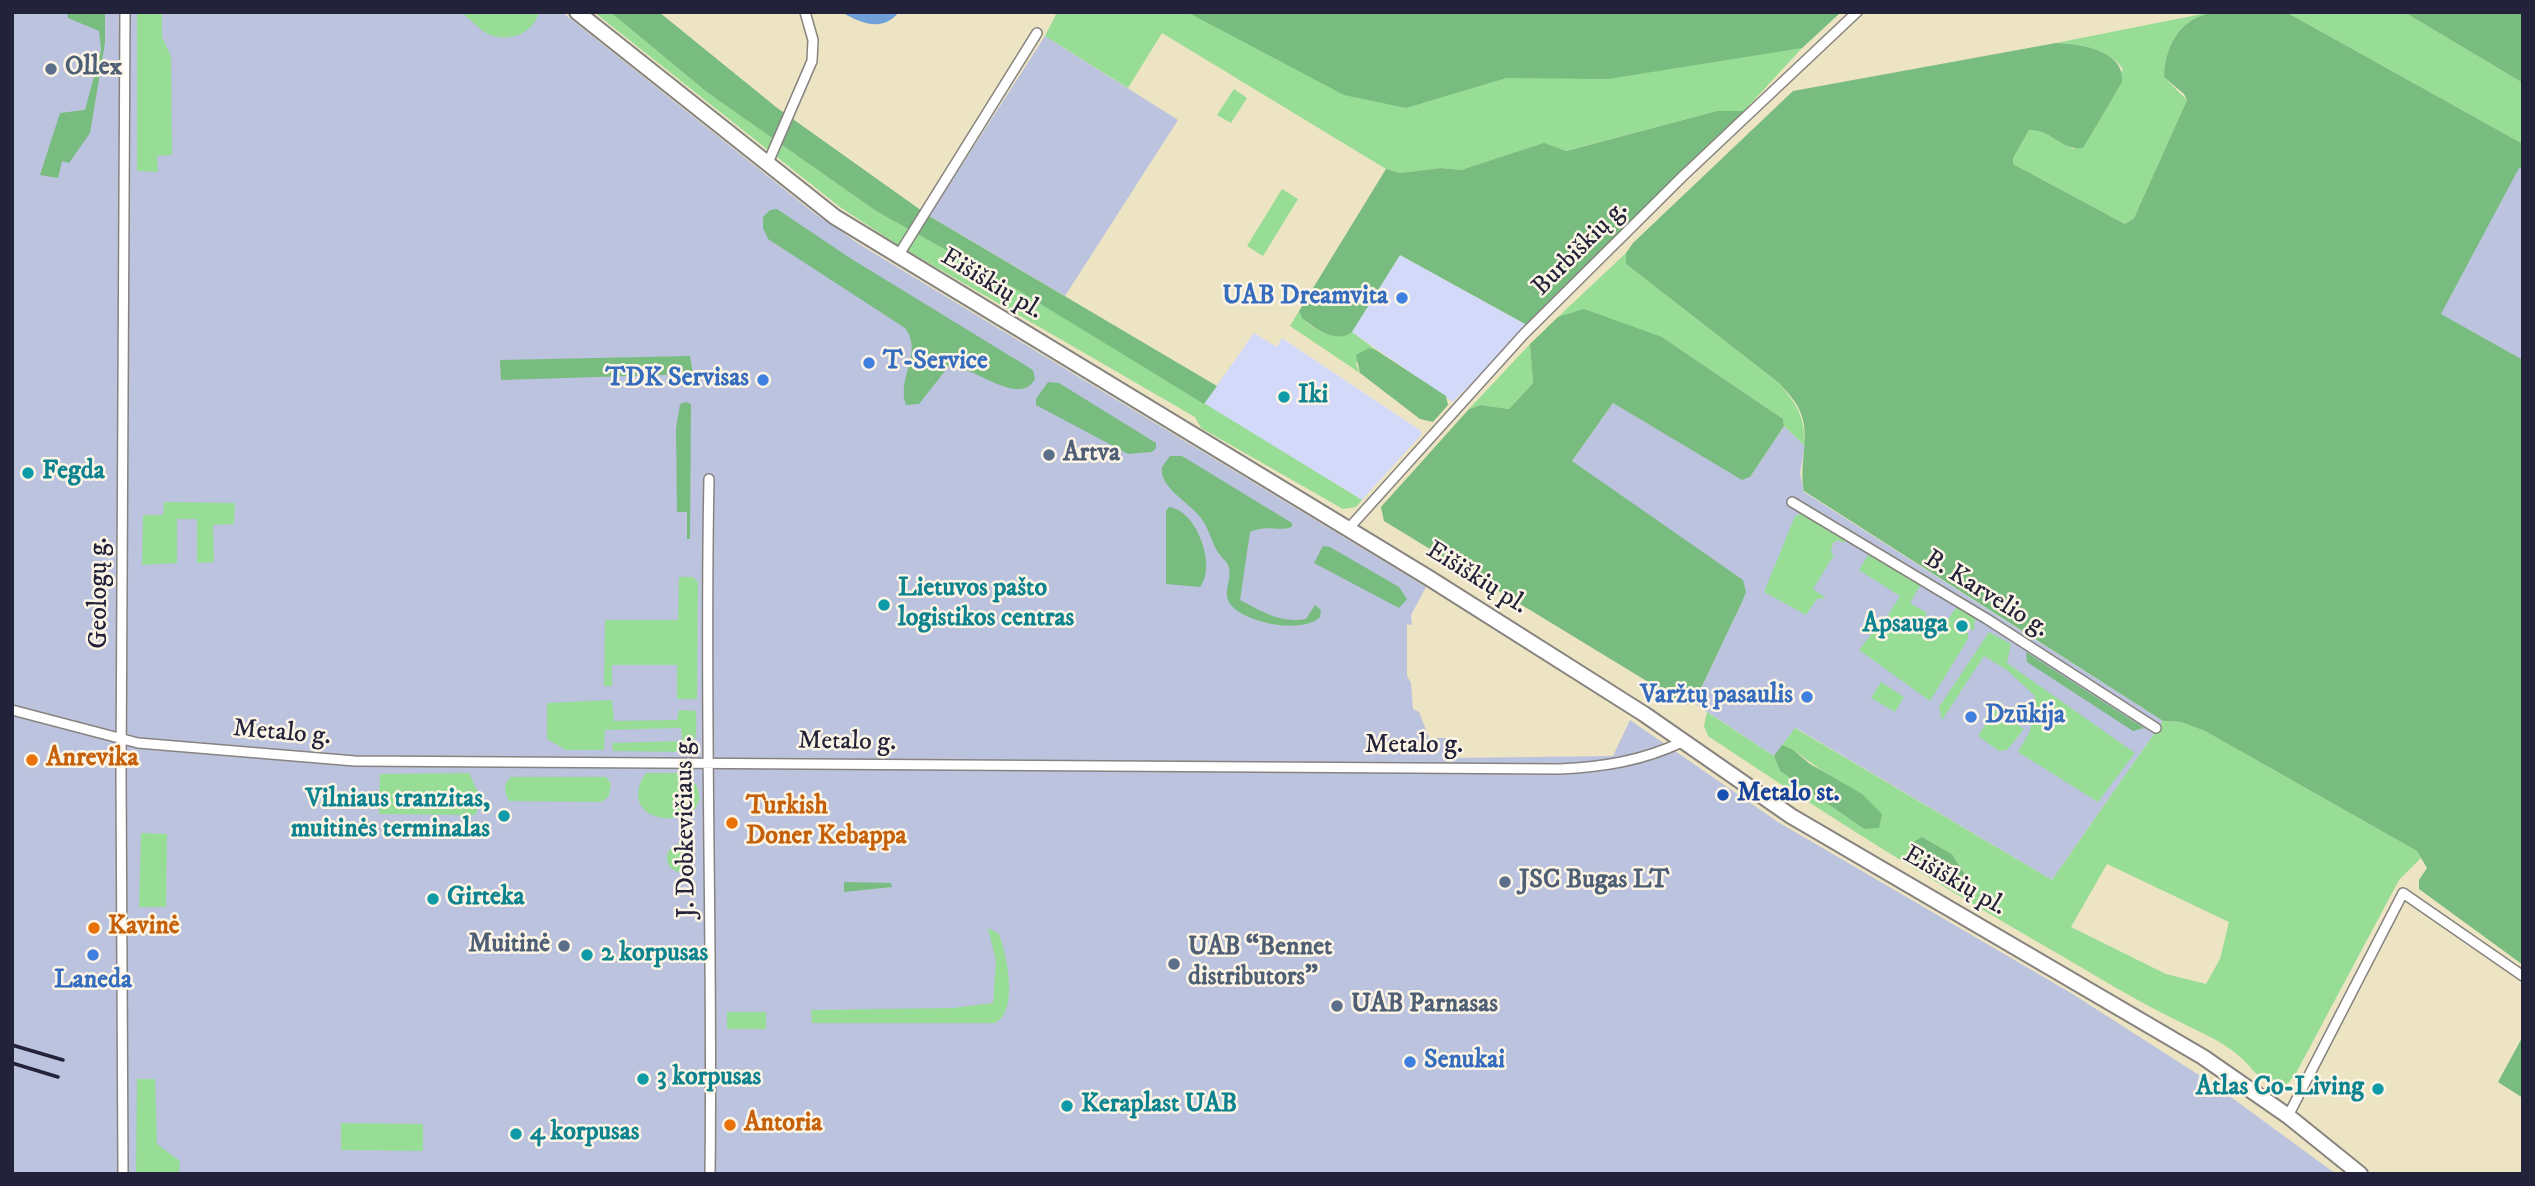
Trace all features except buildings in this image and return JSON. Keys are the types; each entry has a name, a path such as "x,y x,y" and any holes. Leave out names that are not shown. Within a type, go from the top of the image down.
{"main road":[{"name":"Eišiškių pl.","path":"576,12 835,217 1349,528 1682,741 1791,816 2203,1057 2288,1116 2360,1174"}],"street":[{"name":"Geologų g.","path":"123,1174 121,739 125,12"},
{"path":"767,165 812,61 813,40 805,12"},
{"name":"Burbiškių g.","path":"1349,528 1524,334 1682,177 1857,12"},
{"path":"898,256 1037,33"},
{"name":"J. Dobkevičiaus g.","path":"709,480 708,763 712,979 710,1174"},
{"name":"B. Karvelio g.","path":"1792,502 1987,619 2156,728"},
{"name":"Metalo g.","path":"12,710 121,739 355,761 1559,769 1615,765 1657,754 1682,741"},
{"path":"2288,1116 2403,893 2523,976"}],"shaded area":[{"path":"12,12 562,12 814,213 859,244 1426,587 1411,615 1412,625 1407,624 1407,676 1411,683 1413,709 1419,712 1429,738 1450,738 1450,758 1613,756 1630,720 1778,822 2071,993 2213,1084 2336,1174 12,1174"},
{"path":"1045,36 1178,120 1065,296 929,216"},
{"path":"2519,167 2523,169 2523,360 2440,314"},
{"path":"1400,255 1527,325 1453,402 1352,332"},
{"path":"1254,333 1277,347 1282,338 1421,431 1421,435 1362,500 1204,404"},
{"path":"1613,403 1742,479 1750,477 1784,426 1805,446 1800,473 1804,492 2163,721 2052,880 1796,728 1774,756 1694,703 1742,602 1572,461"}],"green space":[{"path":"67,12 105,12 105,43 90,133 69,163 62,161 58,178 40,175 60,113 85,110 101,50 99,31 68,18"},
{"path":"137,12 162,12 162,37 171,56 172,155 157,156 158,172 137,171"},
{"path":"461,12 539,12 526,31 512,37 496,37 478,27"},
{"path":"594,12 610,12 708,93 876,211 1018,289 1362,500 1356,507 1343,509 1201,428 1195,417 901,247 840,207"},
{"path":"610,12 659,12 776,107 929,216 1217,386 1204,404 1018,290 876,211 708,93"},
{"path":"1057,12 1841,12 1802,48 1744,111 1717,111 1565,151 1544,144 1461,170 1441,168 1401,173 1386,169 1162,33 1128,88 1045,36"},
{"path":"1187,12 1841,12 1802,48 1608,79 1506,78 1406,108 1344,95"},
{"path":"2215,12 2203,15 2184,26 2172,43 2164,77 2187,100 2134,218 2125,224 2013,164 2012,158 2029,130 2036,129 2074,149 2123,69 2102,52 2084,46 2056,43"},
{"path":"2215,12 2286,12 2523,144 2523,169 2519,168 2441,314 2523,360 2523,965 2419,889 2419,880 2427,868 2417,851 2205,731 2181,722 2163,721 1804,491 1803,419 1793,399 1779,383 1626,264 1626,253 1633,243 1793,91 2056,43 2089,47 2109,56 2121,71 2122,82 2083,148 2069,146 2043,132 2029,130 2013,158 2013,164 2125,224 2134,218 2187,100 2184,94 2164,77 2172,43 2184,26 2203,15"},
{"path":"2286,12 2404,12 2523,83 2523,144"},
{"path":"2404,12 2523,12 2523,83"},
{"path":"1234,89 1247,98 1231,123 1217,115"},
{"path":"1717,111 1744,111 1527,325 1400,255 1352,332 1333,336 1302,318 1299,311 1386,169 1401,173 1441,168 1461,170 1544,143 1566,151"},
{"path":"1282,189 1298,199 1263,256 1247,246"},
{"path":"777,209 850,258 1033,370 1035,379 1028,387 1008,388 949,366 919,404 906,405 904,385 912,347 905,328 768,239 763,228 763,217 770,210"},
{"path":"1626,253 1626,264 1779,383 1799,412 1805,446 1784,426 1783,419 1662,337 1558,317"},
{"path":"1584,309 1662,337 1783,419 1784,426 1750,477 1742,480 1613,403 1572,461 1743,580 1746,592 1694,703 1686,705 1384,521 1381,507 1469,409 1481,405 1509,409 1533,383 1530,344 1558,317"},
{"path":"1299,311 1314,328 1338,336 1352,332 1376,350 1369,348 1356,364 1360,373 1290,326"},
{"path":"1530,344 1533,383 1509,409 1481,405 1469,409"},
{"path":"1369,348 1446,396 1448,405 1433,422 1420,419 1360,373 1356,355"},
{"path":"690,356 693,374 501,380 500,360"},
{"path":"1048,382 1059,383 1156,443 1156,448 1152,452 1128,454 1036,405 1036,399"},
{"path":"680,404 691,404 690,539 687,539 687,512 677,512 676,429"},
{"path":"1170,456 1182,456 1292,523 1292,527 1250,532 1240,600 1272,616 1288,620 1306,619 1315,605 1321,610 1320,617 1311,623 1284,626 1255,620 1233,608 1227,596 1230,572 1228,564 1217,551 1203,521 1171,489 1162,475 1162,467"},
{"path":"164,502 235,503 234,524 213,525 214,562 197,563 197,519 177,519 177,563 142,565 143,515 163,515"},
{"path":"1169,507 1179,510 1196,528 1206,566 1205,578 1200,587 1166,584 1166,511"},
{"path":"1805,513 1846,538 1844,543 1838,540 1833,543 1831,552 1834,555 1813,589 1826,598 1817,599 1806,615 1764,592 1795,516"},
{"path":"1323,546 1330,547 1399,587 1407,599 1399,608 1314,563"},
{"path":"1870,552 1921,584 1910,603 1927,613 1925,617 1942,627 1957,607 1975,618 1974,631 1956,619 1954,623 1968,632 1968,639 1930,701 1859,650 1875,629 1878,631 1900,596 1859,570"},
{"path":"679,577 693,577 698,582 697,699 677,699 677,665 612,665 612,686 604,686 605,620 678,620"},
{"path":"1989,632 2011,644 2007,663 2135,753 2098,802 2018,752 2030,731 2035,696 2007,670 1984,656 1942,720 1939,707"},
{"path":"2026,652 2144,728 2133,731 2027,662"},
{"path":"1881,682 1904,697 1895,712 1871,698"},
{"path":"612,700 614,721 677,720 679,710 696,711 693,743 686,752 613,751 612,743 682,741 681,728 605,730 604,750 566,750 547,739 547,703"},
{"path":"1995,710 2024,729 2007,750 1999,751 1978,736"},
{"path":"1707,712 1774,756 1780,771 1864,829 1832,778 1792,749 1782,745 1795,728 2052,880 2163,721 2181,722 2205,731 2417,851 2421,858 2399,880 2296,1073 2286,1085 2274,1085 2263,1080 2239,1056 2218,1041 2110,984 1873,843 1708,736 1704,726","holes":["1922,837 1952,854 1965,873 1954,883 1920,865","2107,864 2229,922 2220,959 2206,984 2166,974 2071,927"]},
{"path":"1782,745 1862,794 1882,814 1879,828 1864,829 1780,771 1774,756"},
{"path":"469,773 482,801 475,815 379,814 380,774"},
{"path":"646,773 686,773 697,786 700,799 695,809 671,818 654,816 647,812 638,795"},
{"path":"511,777 606,777 611,783 609,796 602,802 509,801 505,789"},
{"path":"141,833 167,834 166,907 139,907"},
{"path":"1922,837 1952,854 1965,874 1962,882 1948,880 1933,873 1910,853 1915,841"},
{"path":"681,844 691,848 695,858 691,868 681,872 671,868 667,858 671,848"},
{"path":"844,882 891,883 892,887 844,892"},
{"path":"988,928 999,934 1009,982 1007,1007 995,1023 812,1023 811,1010 953,1008 993,1003 996,961"},
{"path":"727,1012 766,1012 766,1029 727,1029"},
{"path":"2523,1036 2523,1098 2498,1082"},
{"path":"137,1079 155,1079 157,1144 180,1161 179,1174 136,1174"},
{"path":"341,1123 423,1124 423,1151 341,1150"}],"water":[{"path":"841,12 899,12 886,22 871,24"}],"railway":[{"path":"12,1045 63,1060"},
{"path":"12,1063 58,1077"}],"place":[{"name":"Ollex","path":"51,69"},
{"name":"UAB Dreamvita","path":"1402,298"},
{"name":"T-Service","path":"869,363"},
{"name":"TDK Servisas","path":"763,380"},
{"name":"Iki","path":"1284,397"},
{"name":"Artva","path":"1049,455"},
{"name":"Fegda","path":"28,473"},
{"name":"Lietuvos pašto logistikos centras","path":"884,605"},
{"name":"Apsauga","path":"1962,626"},
{"name":"Varžtų pasaulis","path":"1807,697"},
{"name":"Dzūkija","path":"1971,717"},
{"name":"Anrevika","path":"32,760"},
{"name":"Metalo st.","path":"1723,795"},
{"name":"Vilniaus tranzitas, muitinės terminalas","path":"504,816"},
{"name":"Turkish Doner Kebappa","path":"732,823"},
{"name":"JSC Bugas LT","path":"1505,882"},
{"name":"Girteka","path":"433,899"},
{"name":"Kavinė","path":"94,928"},
{"name":"Muitinė","path":"564,946"},
{"name":"Laneda","path":"93,955"},
{"name":"2 korpusas","path":"587,955"},
{"name":"UAB “Bennet distributors”","path":"1174,964"},
{"name":"UAB Parnasas","path":"1337,1006"},
{"name":"Senukai","path":"1410,1062"},
{"name":"3 korpusas","path":"643,1079"},
{"name":"Atlas Co-Living","path":"2378,1089"},
{"name":"Keraplast UAB","path":"1067,1106"},
{"name":"Antoria","path":"730,1125"},
{"name":"4 korpusas","path":"516,1134"}]}
